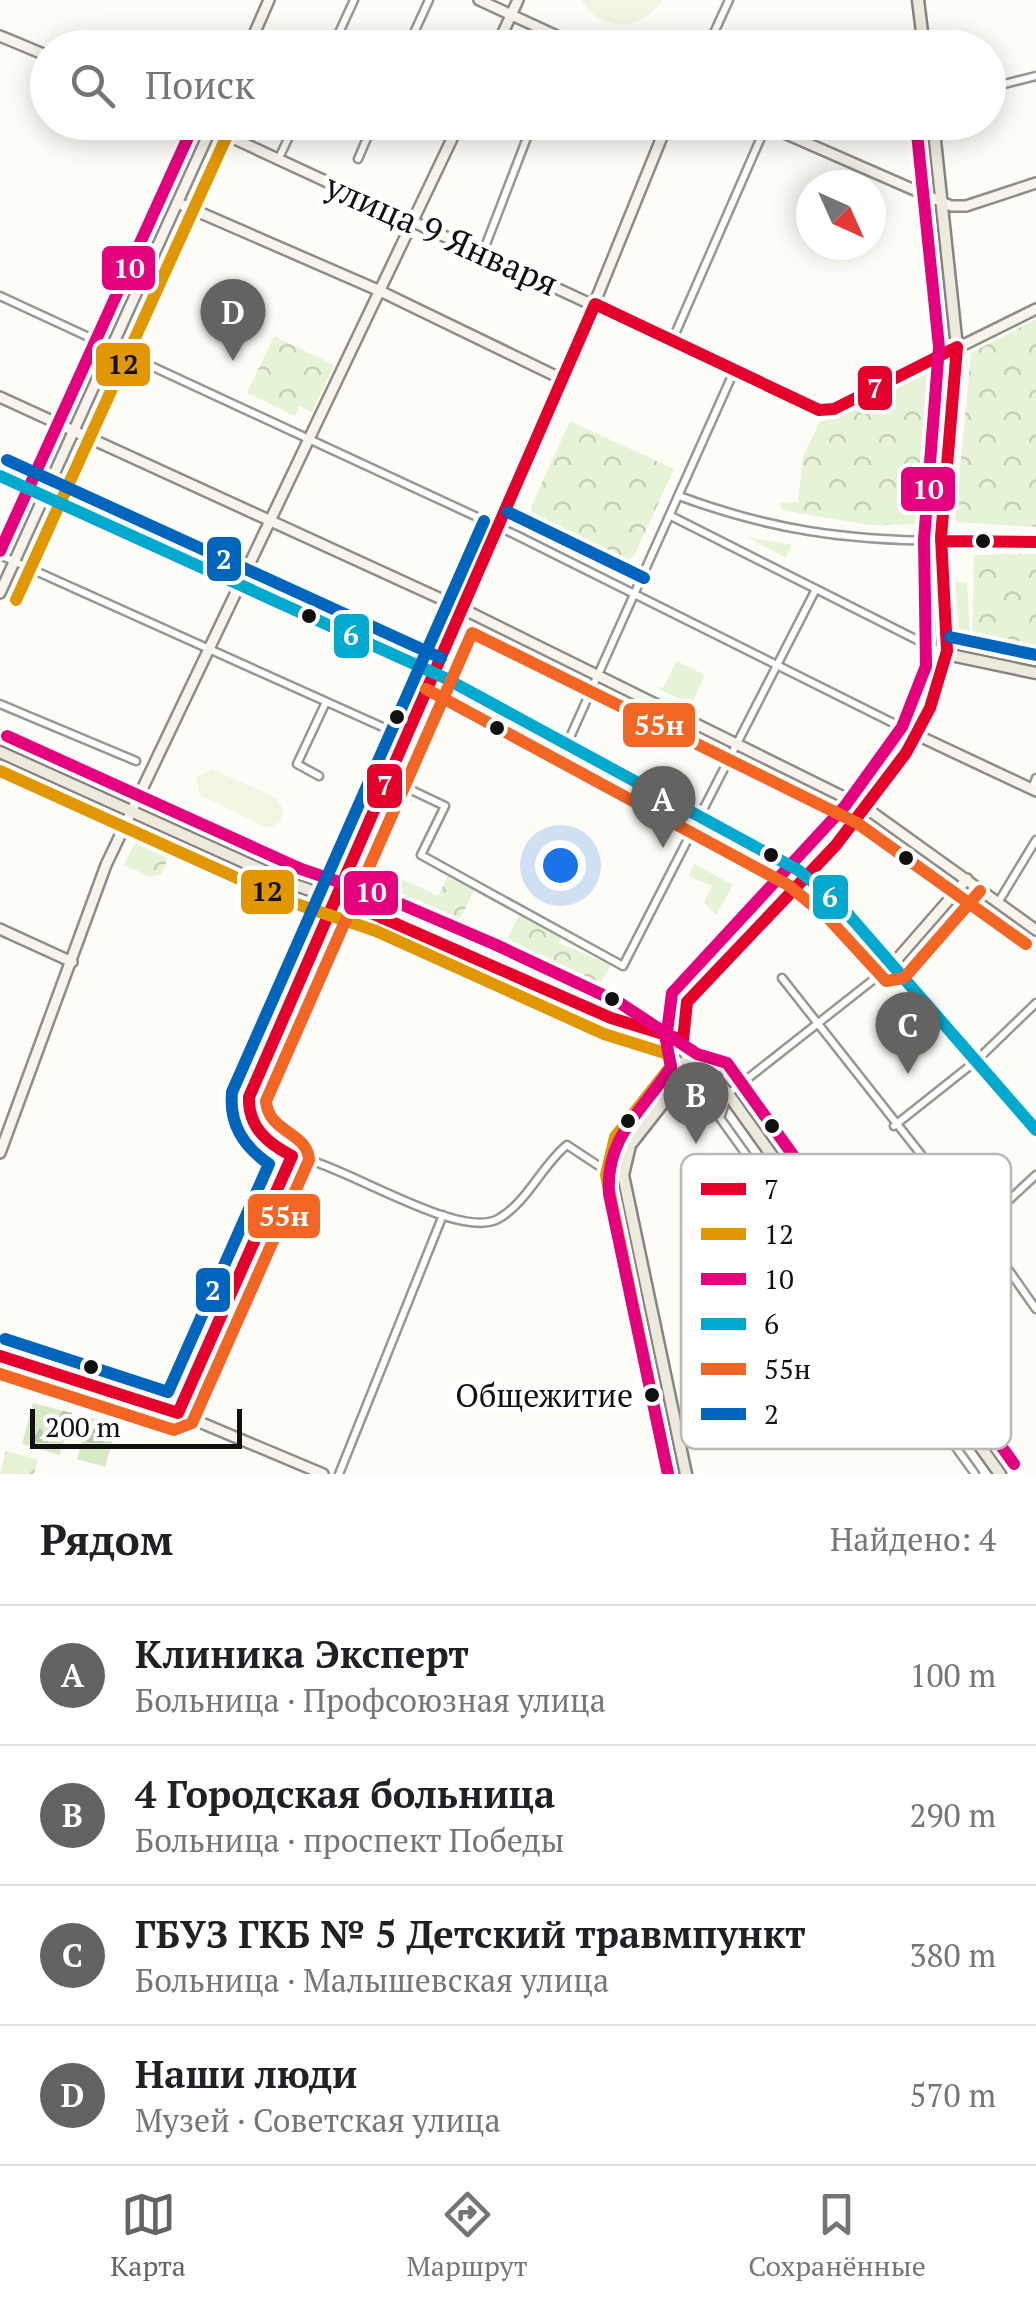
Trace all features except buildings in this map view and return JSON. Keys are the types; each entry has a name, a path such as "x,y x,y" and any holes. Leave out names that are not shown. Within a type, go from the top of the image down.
{"main road":[{"path":"256,30 269,0"},
{"path":"478,0 538,30"},
{"path":"503,30 518,0"},
{"path":"918,0 922,30"},
{"path":"0,36 30,48"},
{"path":"0,593 207,140"},
{"name":"улица 9 Января","path":"240,140 819,410 834,409 1036,310"},
{"path":"0,1153 72,962 90,902 452,140"},
{"path":"178,1413 292,1156 249,1120 250,1097 564,380 661,140"},
{"path":"800,140 941,202 966,206 1036,183"},
{"path":"690,1070 683,1040 688,1002 866,808 917,735 946,654 941,540 957,348 935,140"},
{"path":"178,203 380,291 564,380"},
{"path":"0,397 464,609 866,808 1036,930"},
{"path":"0,476 434,674 806,875 840,905 1036,1130"},
{"path":"941,540 1036,542"},
{"path":"946,654 1036,673"},
{"path":"917,735 1035,786"},
{"path":"0,752 295,885 337,898 611,1018 683,1040 716,1077 771,1154"},
{"path":"892,966 967,879"},
{"path":"0,929 72,962"},
{"path":"611,1018 690,1070 716,1077"},
{"path":"686,1474 623,1175 630,1145 701,1058"},
{"path":"0,1356 178,1413 323,1474"},
{"path":"982,1449 1000,1474"}],"street":[{"path":"340,30 354,0"},
{"path":"416,30 430,0"},
{"path":"715,30 728,0"},
{"path":"1006,84 1036,76"},
{"path":"278,160 287,140"},
{"path":"358,159 366,140"},
{"path":"483,252 526,140"},
{"path":"672,340 756,140"},
{"path":"0,296 500,528 917,735"},
{"path":"567,744 734,370"},
{"path":"680,496 771,526 848,539 941,540"},
{"path":"671,516 946,654"},
{"path":"0,555 407,738"},
{"path":"388,780 445,806 421,855 623,966 816,589"},
{"path":"319,776 297,764 326,702"},
{"path":"0,704 136,761"},
{"path":"999,901 1036,840"},
{"path":"746,1154 720,1118 728,1094 892,966"},
{"path":"782,978 917,1154"},
{"path":"894,1126 976,1062 1036,1003"},
{"path":"292,1156 442,1215 485,1222 501,1217 567,1145 608,1172 623,1175"},
{"path":"1011,1198 1036,1175"},
{"path":"339,1474 442,1215"},
{"path":"1011,1273 1036,1309"},
{"path":"957,1449 975,1474"}],"green space":[{"path":"581,0 662,0 643,18 622,24 600,18"},
{"path":"1036,319 1036,527 955,522 971,353"},
{"path":"274,336 334,365 312,412 300,406 295,416 247,393"},
{"path":"918,374 930,374 939,391 921,524 868,525 782,510 779,503 798,502 803,457 819,423"},
{"path":"570,421 674,469 635,554 626,563 612,564 540,529 532,519 531,507"},
{"path":"747,537 792,545 786,558"},
{"path":"1036,554 1036,656 972,644 974,555"},
{"path":"955,582 967,583 970,633 959,631"},
{"path":"677,661 705,675 692,702 700,709 655,687 663,688"},
{"path":"212,769 276,798 283,809 281,820 271,828 263,826 200,795 196,777"},
{"path":"146,831 175,843 161,874 151,877 124,865 139,833"},
{"path":"694,864 733,885 716,915 704,902 712,886 689,876"},
{"path":"448,876 475,889 454,930 371,896 375,886 390,892 398,877 438,896"},
{"path":"520,913 561,938 559,943 611,965 595,994 502,949"},
{"path":"707,939 722,949 692,980 685,974"},
{"path":"33,1403 72,1413 60,1455 22,1444"},
{"path":"89,1417 117,1425 105,1467 77,1459"},
{"path":"6,1451 38,1460 34,1474 0,1474"}],"transit line":[{"name":"10","path":"0,551 187,140"},
{"name":"12","path":"16,600 225,140"},
{"name":"10","path":"668,1474 609,1194 609,1174 619,1140 671,1067 666,1040 672,993 845,806 902,727 926,666 924,540 939,347 918,140"},
{"name":"7","path":"292,1156 261,1133 252,1117 249,1097 595,304 819,410 834,409 957,347 941,537 947,651 930,708 906,753 836,845 687,1002 683,1040 611,1018 337,898"},
{"name":"2","path":"7,460 441,658"},
{"name":"6","path":"0,476 445,678 798,870 840,905 1036,1130"},
{"name":"2","path":"508,512 644,578"},
{"name":"2","path":"5,1339 168,1392 269,1164 240,1133 233,1114 232,1092 484,521"},
{"name":"7","path":"941,541 1036,542"},
{"name":"55н","path":"0,1374 174,1430 192,1423 309,1160 302,1143 273,1120 266,1101 472,633 857,823 1026,944"},
{"name":"2","path":"950,637 1036,655"},
{"name":"55н","path":"426,689 788,885 828,918 886,981 904,978 980,891"},
{"name":"10","path":"7,736 301,869 389,899 620,1003 697,1054 727,1063 792,1154"},
{"name":"12","path":"0,771 288,901 376,931 604,1034 668,1054 671,1066 615,1137 606,1175 668,1474"},
{"name":"7","path":"178,1413 292,1156"},
{"name":"7","path":"0,1356 178,1413"},
{"name":"10","path":"1003,1449 1014,1464"}],"place":[{"name":"Наши люди","path":"233,361"},
{"name":"Клиника Эксперт","path":"663,848"},
{"name":"ГБУЗ ГКБ № 5 Детский травмпункт","path":"908,1074"},
{"name":"4 Городская больница","path":"696,1144"},
{"name":"Общежитие","path":"652,1395"}]}
